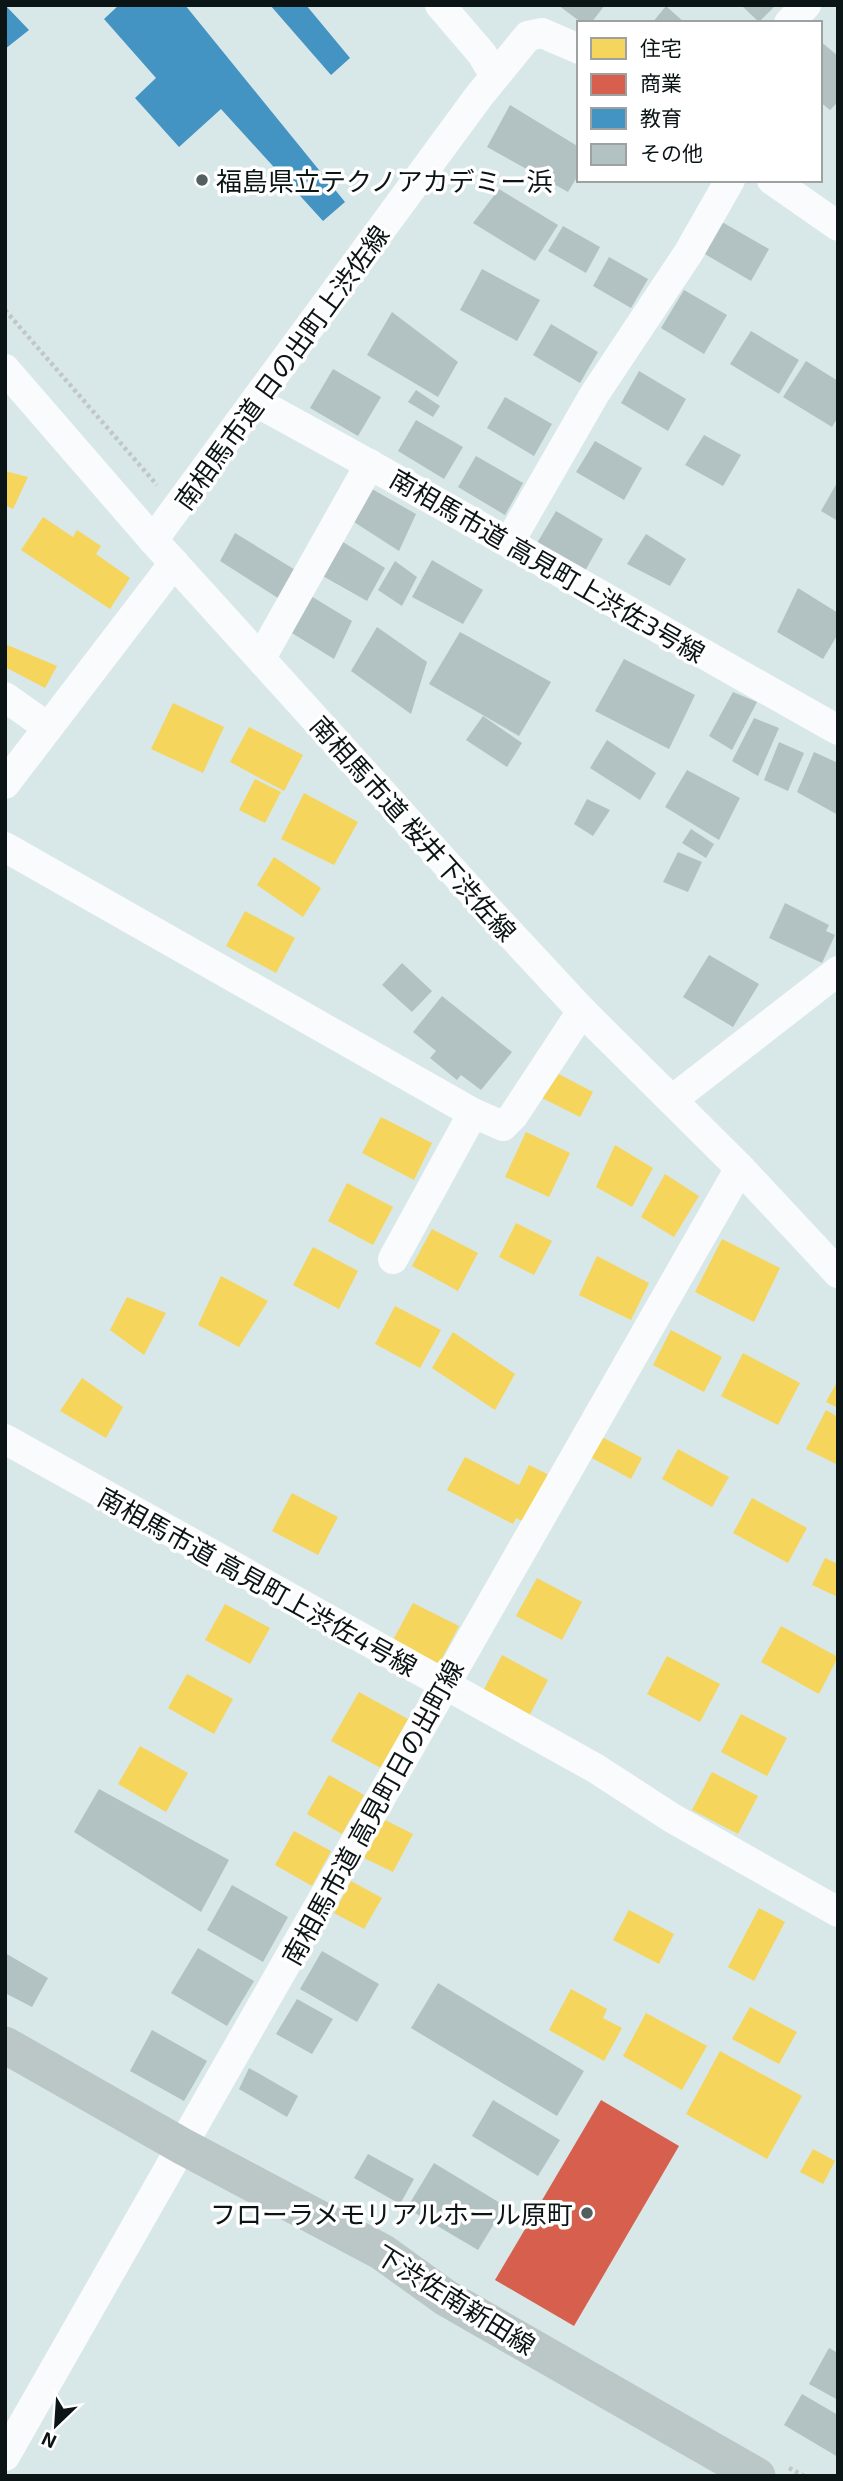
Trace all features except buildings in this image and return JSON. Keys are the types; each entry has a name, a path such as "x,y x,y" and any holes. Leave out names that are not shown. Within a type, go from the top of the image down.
{"main road":[{"name":"下渋佐南新田線","path":"5,2045 182,2146 382,2252 446,2298 757,2476"}],"street":[{"path":"440,5 482,54 495,76"},
{"path":"791,21 806,5"},
{"name":"南相馬市道 日の出町上渋佐線","path":"153,540 495,76 528,36 542,33 577,48"},
{"path":"510,541 594,395 689,252 729,182"},
{"path":"775,182 838,226"},
{"name":"南相馬市道 桜井下渋佐線","path":"5,369 16,403 153,540 582,1011 740,1168 838,1273"},
{"name":"南相馬市道 高見町上渋佐3号線","path":"256,402 510,541 593,593 838,730"},
{"path":"261,658 370,464"},
{"path":"5,783 174,563"},
{"path":"5,697 47,726"},
{"path":"5,847 472,1113 503,1126 521,1105 582,1011"},
{"path":"672,1100 838,971"},
{"path":"393,1259 472,1113"},
{"name":"南相馬市道 高見町日の出町線","path":"5,2456 740,1168"},
{"name":"南相馬市道 高見町上渋佐4号線","path":"5,1439 595,1768 672,1818 838,1912"}],"path":[{"path":"5,310 177,509"}],"place":[{"name":"福島県立テクノアカデミー浜","path":"202,180"},
{"name":"フローラメモリアルホール原町","path":"587,2213"}]}
